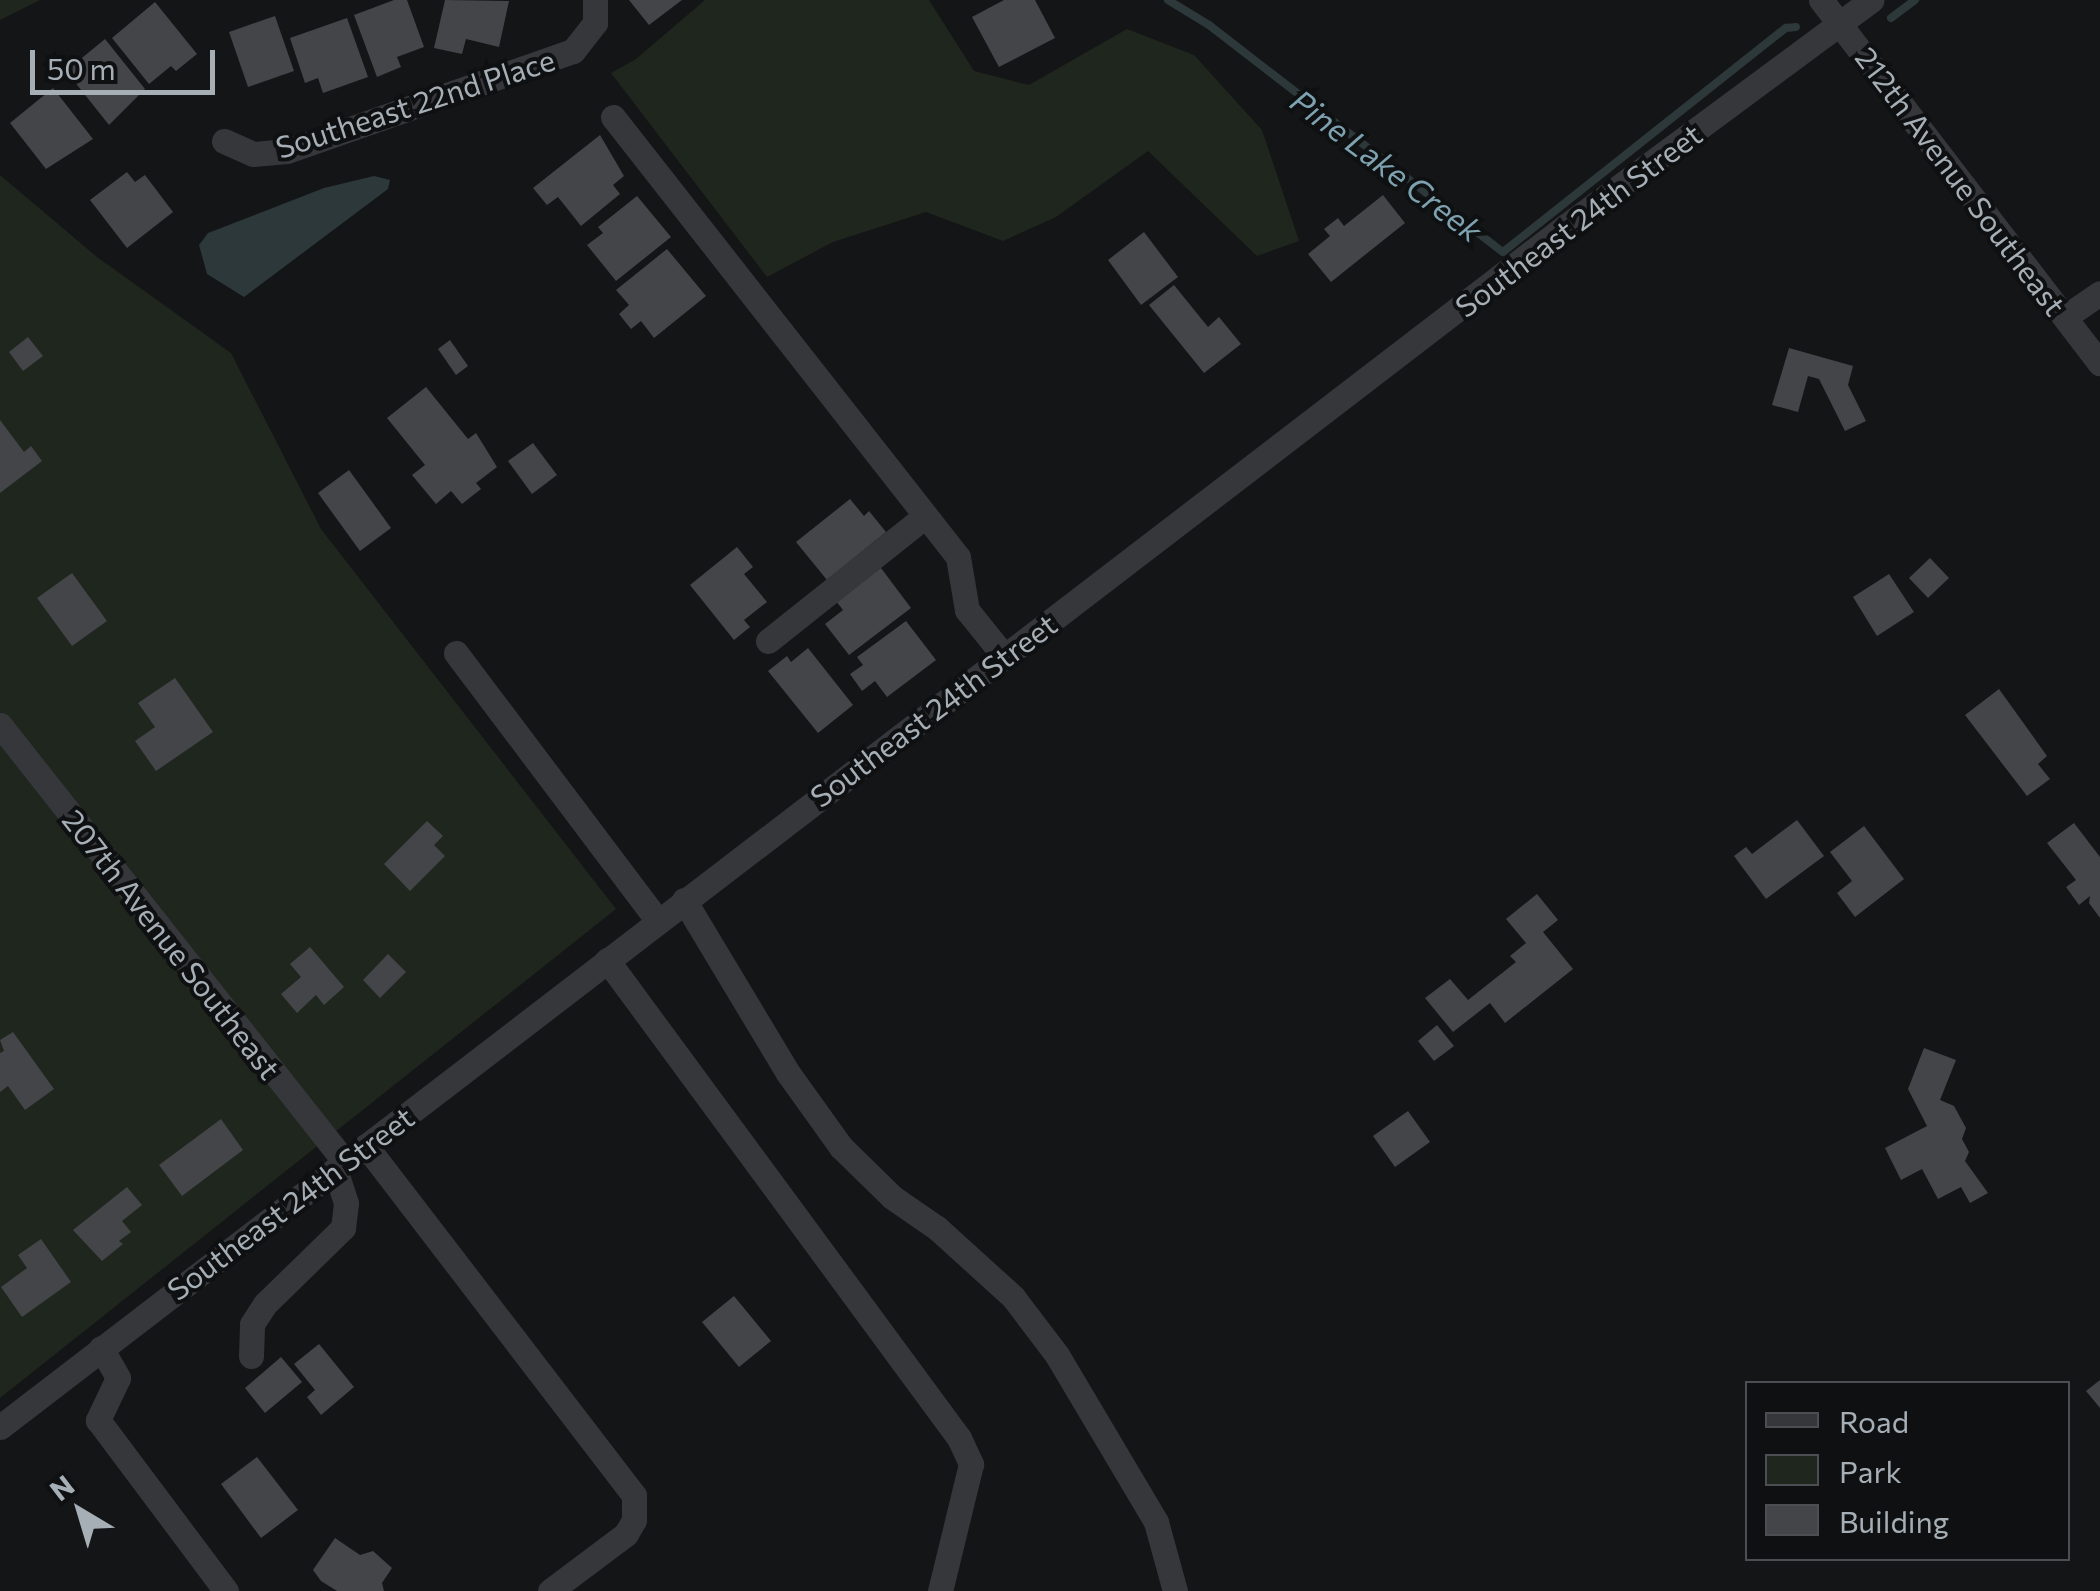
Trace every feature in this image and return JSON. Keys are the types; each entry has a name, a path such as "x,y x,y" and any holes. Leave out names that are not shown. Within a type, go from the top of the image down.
{"street":[{"name":"212th Avenue Southeast","path":"1821,0 2100,363"},
{"name":"Southeast 24th Street","path":"0,1426 1566,226 1871,0"},
{"name":"Southeast 22nd Place","path":"224,141 253,154 287,151 572,51 595,12"},
{"path":"613,117 958,556 967,610 1004,656"},
{"path":"2065,317 2100,293"},
{"path":"768,641 925,516"},
{"path":"456,653 657,920"},
{"name":"207th Avenue Southeast","path":"0,725 340,1166"},
{"path":"684,900 788,1073 841,1147 892,1196 948,1238 1013,1297 1057,1355 1156,1522 1175,1591"},
{"path":"607,960 960,1438 972,1464 943,1589"},
{"path":"366,1146 634,1495 634,1520 626,1534 550,1591"},
{"path":"251,1356 252,1324 265,1304 343,1228 346,1203 340,1166"},
{"path":"100,1348 118,1378 98,1420 226,1591"}],"green space":[{"path":"0,0 40,0 0,20"},
{"path":"705,0 929,0 974,71 1029,85 1127,29 1194,55 1262,130 1299,241 1257,256 1148,151 1056,217 1003,241 926,212 833,242 767,277 611,73 636,59"},
{"path":"0,175 97,257 231,353 321,529 616,909 0,1398"}],"shaded area":[{"path":"374,176 390,180 388,189 244,297 207,274 199,245 208,233 324,188"}],"building":[{"path":"394,0 407,0 424,47 397,57 401,67 377,77 354,15"},
{"path":"445,0 509,1 499,47 466,39 462,54 434,48"},
{"path":"629,0 682,0 649,25"},
{"path":"1004,0 1035,0 1055,38 999,67 972,17"},
{"path":"155,2 197,54 176,71 171,66 149,84 112,38"},
{"path":"275,16 294,71 248,87 229,32"},
{"path":"347,18 368,77 323,93 318,78 305,83 290,38"},
{"path":"105,39 145,89 109,125 66,71"},
{"path":"53,88 93,139 46,169 10,123"},
{"path":"600,135 624,176 613,185 620,194 581,226 558,197 547,205 533,188"},
{"path":"127,172 135,182 145,175 173,212 127,248 90,200"},
{"path":"1383,195 1405,223 1331,282 1308,254 1330,236 1324,229 1338,218 1344,226"},
{"path":"637,196 671,237 616,281 587,245 603,233 598,227"},
{"path":"1144,232 1178,277 1141,305 1108,260"},
{"path":"667,249 706,296 654,338 641,321 631,329 619,314 629,305 616,290"},
{"path":"1174,285 1208,327 1219,317 1241,344 1204,373 1149,305"},
{"path":"28,337 43,356 23,371 9,352"},
{"path":"450,340 468,366 456,375 438,349"},
{"path":"1789,348 1853,366 1848,385 1866,421 1845,431 1819,379 1808,376 1798,412 1772,405"},
{"path":"426,387 468,439 476,433 497,467 476,483 481,489 462,504 451,491 436,504 412,475 425,465 387,418"},
{"path":"0,420 24,452 31,446 42,461 0,493"},
{"path":"533,443 557,475 532,494 508,461"},
{"path":"349,470 391,528 360,551 318,493"},
{"path":"850,499 864,516 869,511 886,532 827,580 796,542"},
{"path":"737,547 753,567 744,574 767,602 744,620 750,627 734,640 690,585"},
{"path":"1930,558 1949,578 1928,598 1909,578"},
{"path":"881,568 911,608 849,655 825,624 843,610 836,601"},
{"path":"72,573 107,621 72,646 37,598"},
{"path":"1889,574 1914,612 1877,636 1853,597"},
{"path":"906,621 936,660 887,697 875,681 862,691 850,674 863,665 857,657"},
{"path":"808,648 853,705 818,733 768,671 787,656 791,662"},
{"path":"175,678 213,732 156,771 135,741 155,727 138,703"},
{"path":"1999,689 2047,756 2038,764 2050,779 2027,796 1965,715"},
{"path":"1797,820 1824,856 1766,899 1734,856 1746,847 1752,854"},
{"path":"427,821 443,836 434,845 445,856 410,891 384,864"},
{"path":"2074,823 2100,857 2100,918 2089,903 2090,896 2079,905 2066,887 2076,880 2047,843"},
{"path":"1864,826 1904,879 1855,917 1837,893 1852,881 1830,852"},
{"path":"1537,894 1558,920 1543,932 1573,969 1505,1023 1490,1003 1453,1032 1425,998 1450,979 1468,1000 1516,962 1510,956 1526,943 1506,919"},
{"path":"310,947 344,987 324,1005 316,995 297,1013 281,994 301,977 290,964"},
{"path":"388,954 406,972 380,998 363,980"},
{"path":"1437,1025 1454,1046 1434,1061 1418,1041"},
{"path":"13,1032 54,1089 25,1110 8,1086 0,1092 0,1053 4,1051 0,1040"},
{"path":"1924,1048 1956,1060 1940,1100 1954,1106 1966,1128 1962,1139 1969,1152 1965,1161 1988,1193 1970,1203 1961,1187 1938,1199 1922,1169 1901,1180 1885,1148 1927,1126 1908,1089"},
{"path":"1408,1111 1430,1142 1395,1167 1373,1136"},
{"path":"221,1119 243,1150 182,1196 159,1165"},
{"path":"127,1187 142,1205 122,1221 131,1232 119,1241 123,1244 102,1261 73,1230"},
{"path":"41,1239 71,1282 22,1317 1,1287 27,1268 18,1255"},
{"path":"734,1296 771,1341 739,1367 702,1322"},
{"path":"319,1344 354,1387 321,1415 307,1397 315,1390 294,1364"},
{"path":"281,1357 302,1382 265,1413 245,1388"},
{"path":"2100,1380 2100,1408 2086,1391"},
{"path":"257,1457 298,1510 261,1538 221,1484"},
{"path":"335,1538 360,1555 373,1551 392,1568 382,1583 384,1591 337,1591 321,1581 313,1570"}],"waterway":[{"name":"Pine Lake Creek","path":"1168,0 1209,25 1503,252 1786,28 1796,27"},
{"name":"Pine Lake Creek","path":"1891,18 1915,0"}]}
